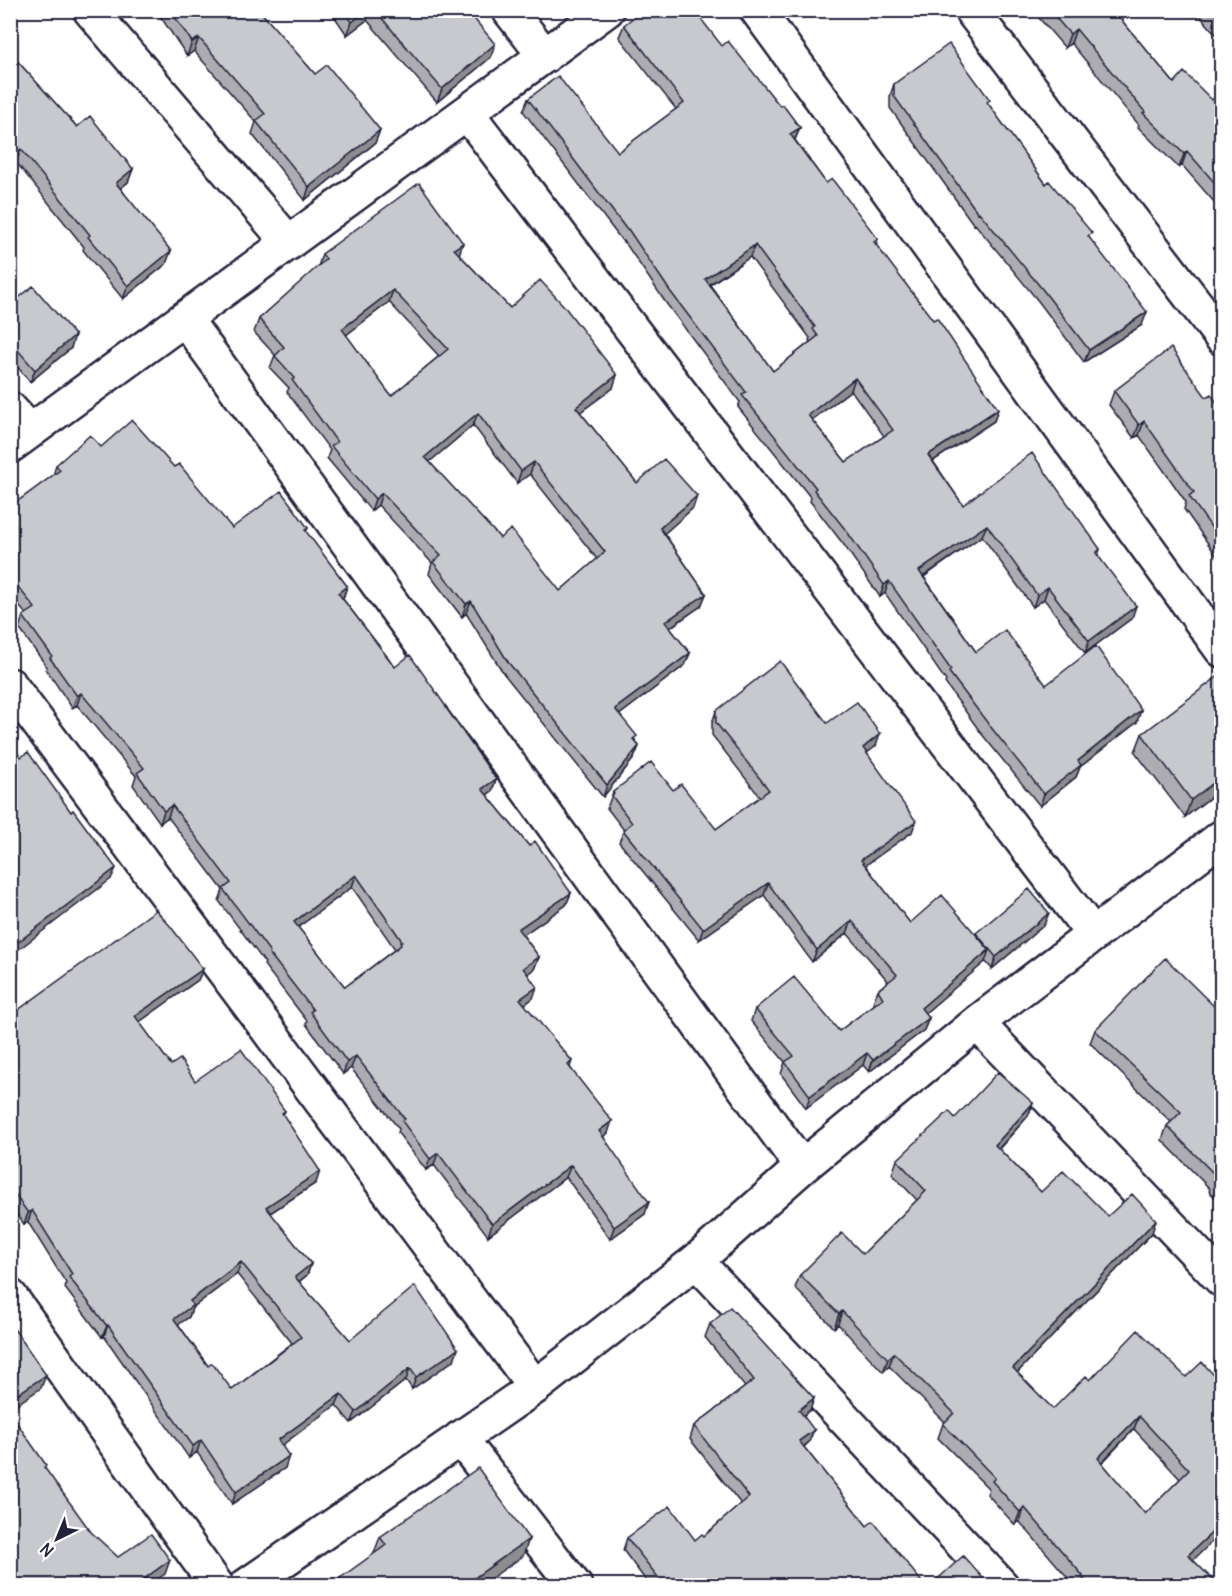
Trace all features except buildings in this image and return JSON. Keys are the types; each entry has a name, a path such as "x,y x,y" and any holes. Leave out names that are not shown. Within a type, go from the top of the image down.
{"street":[{"path":"90,10 289,243"},
{"path":"509,10 545,56"},
{"path":"17,429 185,319 607,10"},
{"path":"758,10 1221,650"},
{"path":"970,10 1221,338"},
{"path":"467,112 1093,934"},
{"path":"185,319 802,1167"},
{"path":"10,685 535,1387"},
{"path":"246,1586 535,1387 696,1261 802,1167 977,1023 1093,934 1215,853"},
{"path":"977,1023 1221,1280"},
{"path":"696,1261 1002,1586"},
{"path":"10,1296 217,1586"},
{"path":"460,1438 575,1586"}]}
